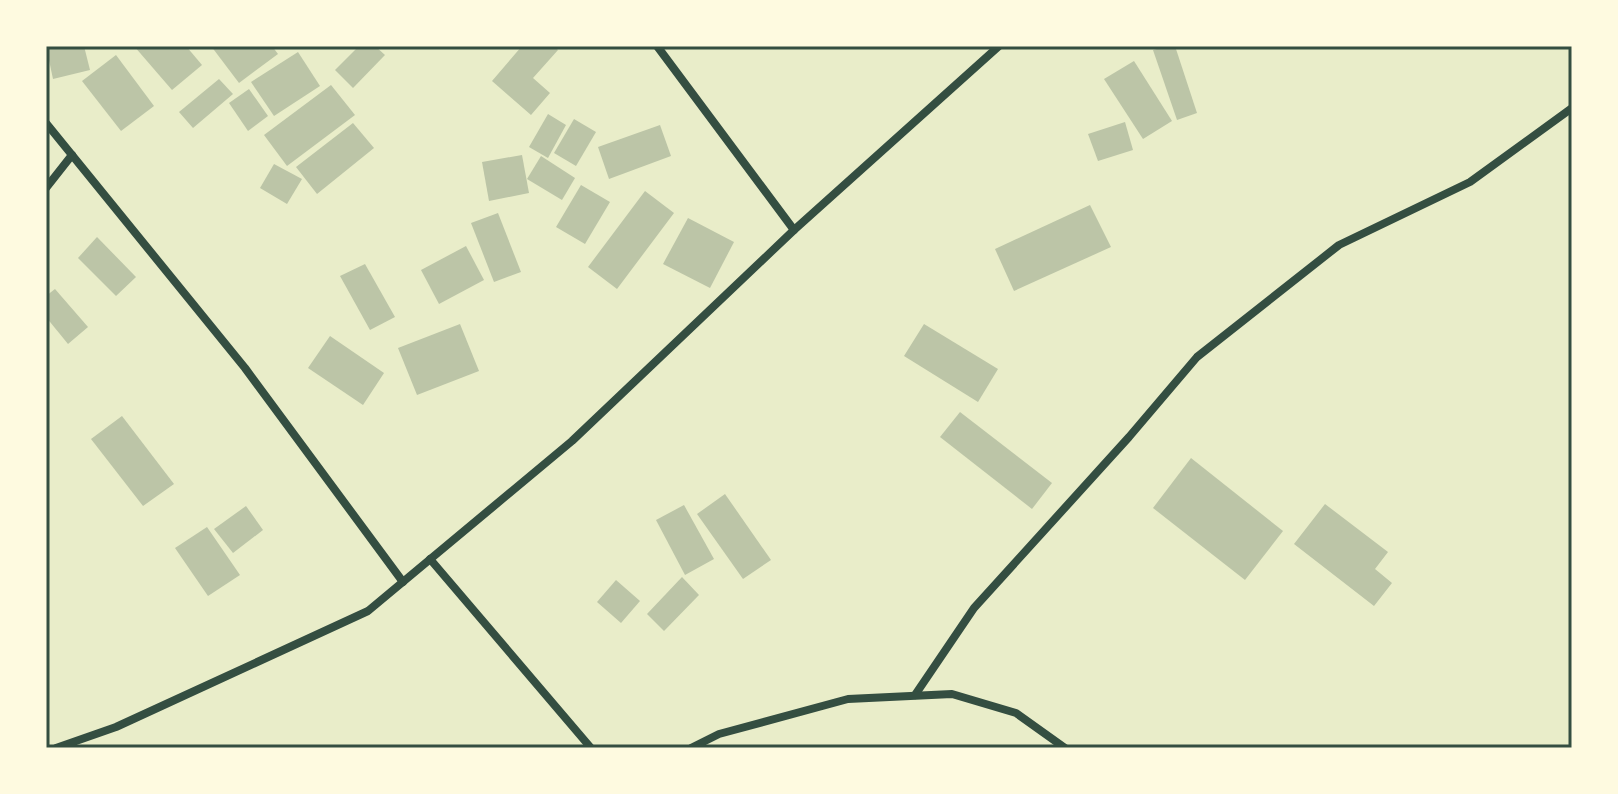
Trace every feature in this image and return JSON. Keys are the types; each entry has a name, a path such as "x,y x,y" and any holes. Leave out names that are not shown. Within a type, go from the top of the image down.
{"street":[{"path":"657,46 794,230"},
{"path":"56,748 116,727 368,611 572,441 794,230 999,46"},
{"path":"915,695 974,608 1197,357 1339,245 1470,182 1572,108"},
{"path":"46,123 245,368 403,582"},
{"path":"46,188 72,155"},
{"path":"430,559 591,748"},
{"path":"691,748 719,734 848,699 952,694 1016,713 1065,748"}],"building":[{"path":"46,46 84,46 90,70 53,79"},
{"path":"134,46 186,46 202,65 172,90"},
{"path":"211,46 272,46 278,54 239,83"},
{"path":"359,46 375,46 385,55 353,88 335,70"},
{"path":"522,46 554,46 558,50 533,78 550,93 531,115 492,81"},
{"path":"1175,46 1197,113 1177,120 1153,50"},
{"path":"298,52 320,86 274,116 251,82"},
{"path":"116,55 154,106 121,131 82,81"},
{"path":"1134,61 1172,121 1143,139 1104,79"},
{"path":"219,79 233,94 193,128 179,112"},
{"path":"331,85 355,115 287,166 264,135"},
{"path":"249,89 268,116 248,131 229,103"},
{"path":"548,114 566,125 548,158 529,147"},
{"path":"574,119 596,132 576,166 554,153"},
{"path":"1125,122 1133,150 1098,161 1088,134"},
{"path":"353,123 374,148 317,194 296,167"},
{"path":"660,125 671,156 609,179 598,147"},
{"path":"522,155 529,193 489,201 482,162"},
{"path":"541,156 575,178 562,200 527,179"},
{"path":"274,164 302,179 287,204 260,188"},
{"path":"581,185 610,202 585,244 556,227"},
{"path":"645,191 674,213 617,289 588,267"},
{"path":"1090,205 1111,247 1014,291 995,249"},
{"path":"498,213 521,272 494,282 471,223"},
{"path":"688,218 734,242 710,288 663,264"},
{"path":"97,237 136,277 116,296 78,258"},
{"path":"466,246 484,280 439,304 421,270"},
{"path":"365,264 395,317 370,330 340,276"},
{"path":"55,289 88,327 68,344 46,317 46,296"},
{"path":"460,324 479,371 417,395 398,348"},
{"path":"924,324 998,369 978,402 904,356"},
{"path":"330,336 384,373 363,405 308,368"},
{"path":"960,412 1052,483 1032,509 940,437"},
{"path":"122,416 174,484 143,506 91,439"},
{"path":"1191,458 1283,531 1245,580 1153,508"},
{"path":"725,494 771,560 743,579 697,514"},
{"path":"1325,504 1388,552 1375,569 1392,583 1374,606 1294,544"},
{"path":"684,505 714,559 685,575 656,520"},
{"path":"246,506 263,530 233,553 214,529"},
{"path":"207,527 240,575 208,596 175,548"},
{"path":"682,577 699,595 664,631 647,614"},
{"path":"616,580 640,601 621,623 597,602"}]}
